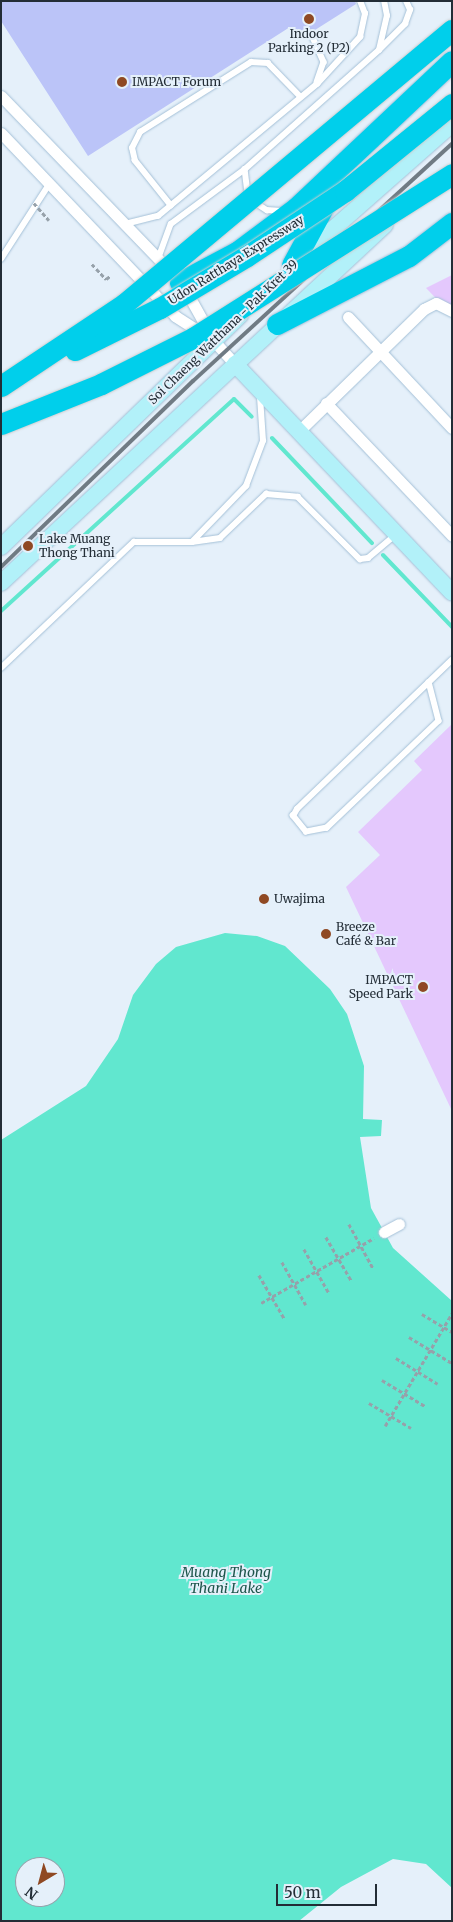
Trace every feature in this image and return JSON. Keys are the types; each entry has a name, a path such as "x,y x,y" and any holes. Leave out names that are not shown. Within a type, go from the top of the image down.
{"highway":[{"path":"1,386 124,304 452,30"},
{"path":"180,282 237,252 296,208 357,154 452,61"},
{"name":"Udon Ratthaya Expressway","path":"1,386 160,308 247,256 345,191 452,104"},
{"path":"292,265 308,228 357,154"},
{"path":"1,424 101,384 193,338 452,174"},
{"path":"277,324 409,256 452,222"}],"main road":[{"name":"Soi Chaeng Watthana - Pak Kret 39","path":"1,547 292,265 452,124"},
{"path":"1,583 452,163"},
{"path":"235,364 452,593"}],"street":[{"path":"1,96 180,282 214,341 235,364"},
{"path":"1,133 175,316 214,341"},
{"path":"299,431 377,350 424,309 436,303 452,311"},
{"path":"348,317 452,428"},
{"path":"326,403 452,536"},
{"path":"384,1232 399,1224"}],"lane":[{"path":"123,224 151,219 171,206 317,84 360,37 365,14 360,1"},
{"path":"379,50 387,16 384,1"},
{"path":"158,259 171,224 245,169 379,50 405,24 410,10 406,1"},
{"path":"311,33 324,62 317,84"},
{"path":"171,206 135,161 132,148 140,132 251,62 268,63 301,97"},
{"path":"245,169 246,188 258,205 276,212 296,208"},
{"path":"1,259 50,184"},
{"path":"192,542 246,486 263,440 260,390"},
{"path":"1,668 134,542 192,542 220,538 266,494 298,498 360,559 368,558 396,534"},
{"path":"429,682 439,721 327,828 306,832 293,816 298,809 429,682 450,664"}],"path":[{"path":"34,203 49,220"},
{"path":"92,264 106,279 110,276"},
{"path":"349,1224 374,1268"},
{"path":"261,1303 384,1232"},
{"path":"326,1237 351,1280"},
{"path":"304,1249 329,1293"},
{"path":"282,1262 306,1305"},
{"path":"259,1275 284,1318"},
{"path":"385,1426 452,1313"},
{"path":"422,1314 452,1332"},
{"path":"409,1337 452,1363"},
{"path":"396,1358 438,1384"},
{"path":"382,1380 425,1406"},
{"path":"369,1402 412,1428"}],"shaded area":[{"path":"452,275 452,315 426,288"},
{"name":"IMPACT Speed Park","path":"452,724 452,1111 346,887 380,855 358,832 422,770 414,761"}],"water":[{"name":"Muang Thong Thani Lake","path":"225,933 257,936 285,946 330,989 347,1014 364,1066 363,1119 382,1120 381,1136 360,1137 371,1208 393,1248 452,1301 452,1888 426,1864 393,1859 341,1887 299,1921 1,1921 1,1140 86,1086 118,1039 133,995 156,964 176,947"}],"building":[{"name":"IMPACT Forum","path":"1,1 355,1 356,4 315,30 309,29 299,40 290,27 88,156 1,21"}],"waterway":[{"path":"1,611 234,399 252,417"},
{"path":"272,438 372,543"},
{"path":"383,555 452,627"}],"railway":[{"path":"1,567 193,381 452,144"}],"place":[{"name":"Indoor Parking 2 (P2)","path":"309,19"},
{"name":"IMPACT Forum","path":"122,82"},
{"name":"Lake Muang Thong Thani","path":"28,546"},
{"name":"Uwajima","path":"264,899"},
{"name":"Breeze Café & Bar","path":"326,934"},
{"name":"IMPACT Speed Park","path":"423,987"}]}
